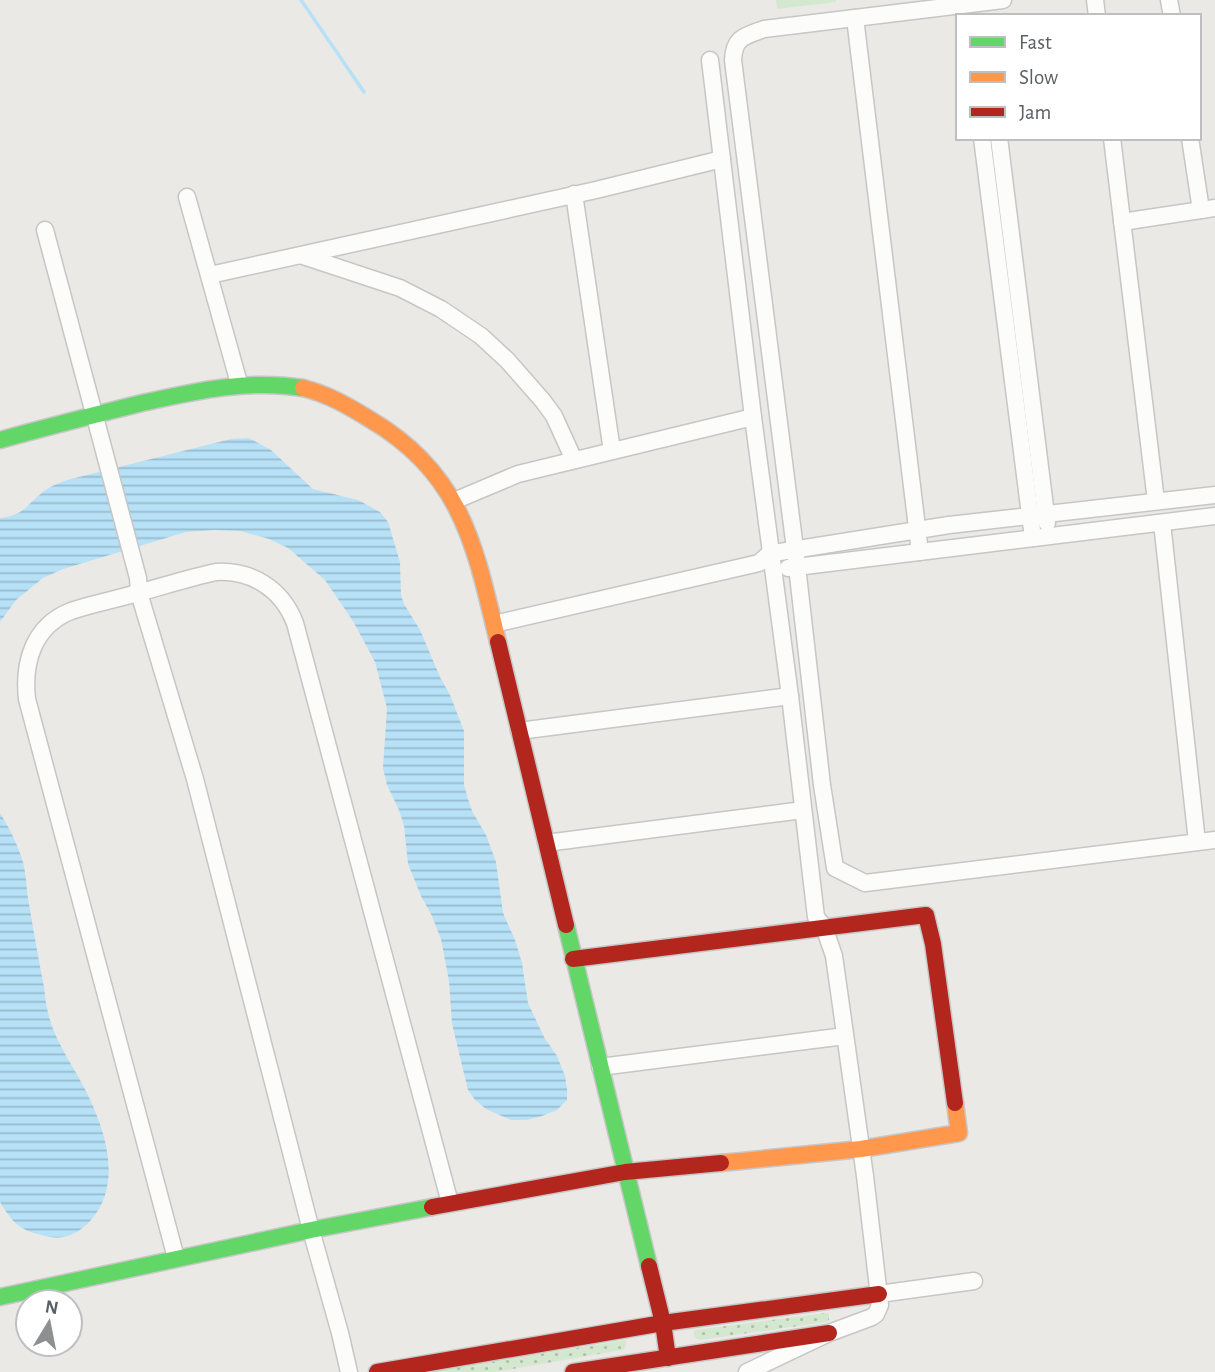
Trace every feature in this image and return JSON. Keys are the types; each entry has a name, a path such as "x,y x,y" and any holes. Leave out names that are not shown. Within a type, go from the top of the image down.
{"street":[{"path":"747,1372 829,1333 872,1317 880,1305 834,956 824,928 816,917 803,810 790,696 734,49 738,40 764,29 856,18 974,10 1003,0"},
{"path":"856,18 920,552"},
{"path":"710,61 753,417 835,868 865,883 1215,840"},
{"path":"982,140 1004,249 1042,537"},
{"path":"999,140 1004,249"},
{"path":"1112,140 1159,501 1164,522 1197,842"},
{"path":"1122,222 1208,209 1191,140"},
{"path":"210,275 722,159"},
{"path":"574,194 612,451"},
{"path":"187,197 239,383"},
{"path":"45,230 138,578 139,593 195,779 349,1372"},
{"path":"300,255 418,296 481,336 507,360 543,401 554,416 574,460"},
{"path":"0,440 194,391 239,383 287,386 308,390 344,403 398,438 437,476 454,501 465,527 494,624 663,1323 668,1358"},
{"path":"454,501 518,474 753,417"},
{"path":"494,624 918,530 1215,495"},
{"path":"779,560 920,552 1215,516"},
{"path":"176,1258 27,699 26,666 42,634 55,621 70,612 202,575 239,573 262,582 278,595 295,623 450,1203"},
{"path":"519,731 790,696"},
{"path":"546,844 803,810"},
{"path":"0,1297 311,1230 625,1172 861,1149 959,1133 933,944 926,915 573,959"},
{"path":"600,1066 845,1036"},
{"path":"377,1372 663,1323 974,1281"},
{"path":"573,1372 829,1333"}],"green space":[{"path":"776,0 836,0 836,2 777,9"},
{"path":"829,1314 829,1320 826,1322 700,1340 695,1338 693,1332 696,1330"},
{"path":"625,1340 625,1349 622,1350 495,1372 430,1372"}],"water":[{"path":"249,438 271,450 313,489 358,500 380,512 388,522 400,562 401,595 404,604 420,630 464,731 464,785 472,811 486,835 496,862 503,913 522,963 528,1003 565,1076 567,1100 557,1110 527,1120 511,1120 486,1109 468,1090 452,1024 449,981 441,939 408,864 404,826 383,768 387,708 375,662 353,621 325,580 288,548 269,539 240,531 186,532 63,569 43,578 16,600 0,622 0,518 16,514 47,489 67,480 231,439"},
{"path":"0,813 24,866 51,1022 96,1113 107,1150 107,1187 101,1204 82,1228 62,1237 32,1233 20,1227 0,1202"}],"waterway":[{"path":"301,0 364,92"}],"traffic: fast":[{"path":"0,440 142,403 202,391 262,385 303,388"},
{"path":"566,925 649,1266"},
{"path":"0,1297 311,1230 432,1207"}],"traffic: slow":[{"path":"303,388 347,406 371,420 402,441 426,464 460,515 472,544 498,642"},
{"path":"721,1163 861,1149 959,1133 955,1103"}],"traffic: jam":[{"path":"498,642 566,925"},
{"path":"573,959 926,915 933,944 955,1103"},
{"path":"432,1207 625,1172 721,1163"},
{"path":"649,1266 663,1323 668,1358"},
{"path":"377,1372 663,1323 879,1294"},
{"path":"573,1372 829,1333"}]}
